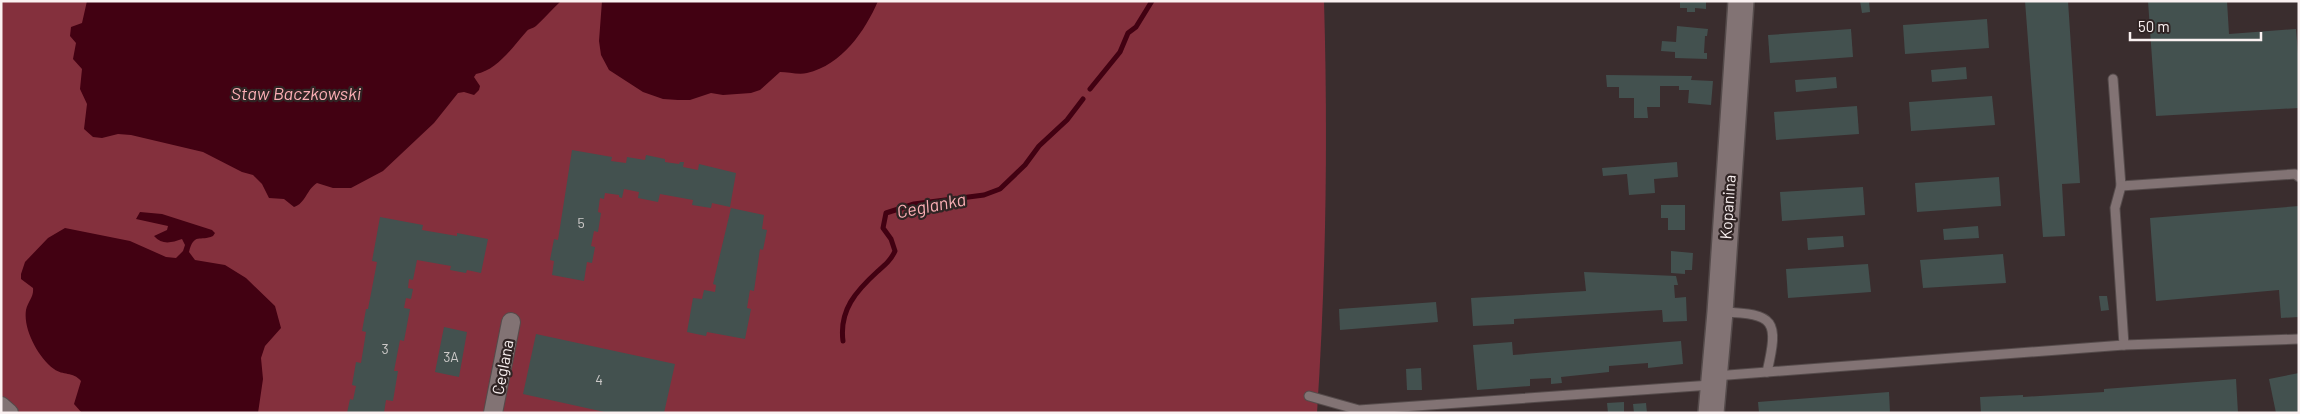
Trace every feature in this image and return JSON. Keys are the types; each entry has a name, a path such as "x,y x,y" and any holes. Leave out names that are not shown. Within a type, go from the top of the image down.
{"street":[{"name":"Kopanina","path":"1711,413 1720,312 1741,1"},
{"name":"Ceglana","path":"492,413 511,322"},
{"path":"1,406 9,413"}],"lane":[{"path":"2112,79 2121,186 2115,208 2124,345"},
{"path":"2121,186 2298,173"},
{"path":"1720,312 1756,314 1769,322 1773,342 1767,372"},
{"path":"1309,396 1359,410 1714,380 1767,372 2124,345 2299,339"}],"shaded area":[{"path":"1,1 1324,1 1325,207 1317,413 1,413"}],"water":[{"name":"Staw Baczkowski","path":"87,1 561,1 536,26 527,31 497,63 484,72 476,74 474,77 480,86 474,95 464,92 458,93 434,123 383,171 351,188 333,188 317,183 301,203 294,207 284,199 269,198 262,184 253,175 242,172 203,152 131,135 118,134 102,138 93,137 84,129 87,104 80,89 82,69 73,59 76,43 70,36 71,27 82,23"},
{"path":"602,1 878,1 866,24 851,45 831,63 820,69 804,74 780,72 760,90 751,93 723,95 711,93 690,100 678,100 663,99 643,92 609,70 601,55 599,41"},
{"path":"140,212 162,214 212,230 215,233 213,236 193,242 189,252 195,260 225,265 246,278 275,306 281,328 265,346 261,358 263,379 258,413 82,413 74,404 81,381 75,376 54,369 37,350 27,326 26,310 32,297 33,288 21,279 25,262 48,238 65,228 130,241 166,257 176,258 183,251 185,245 182,239 167,242 160,241 154,236 167,230 168,226 136,219"}],"building":[{"path":"1680,1 1706,1 1706,9 1695,8 1695,12 1687,12 1687,8 1680,8"},
{"path":"1860,1 1869,1 1870,12 1862,13"},
{"path":"2025,1 2068,1 2080,183 2062,184 2065,236 2043,237"},
{"path":"2148,1 2227,1 2229,34 2296,29 2299,66 2299,108 2156,116"},
{"path":"1987,19 1989,48 1905,54 1903,25"},
{"path":"1677,26 1708,29 1707,36 1705,36 1704,53 1707,53 1707,59 1675,58 1675,52 1661,51 1662,41 1676,42"},
{"path":"1851,29 1853,57 1770,63 1768,35"},
{"path":"1966,67 1967,79 1932,82 1931,70"},
{"path":"1606,75 1692,76 1691,80 1713,81 1711,105 1688,103 1689,90 1679,90 1679,86 1660,86 1660,107 1647,107 1648,118 1634,118 1634,98 1619,98 1619,87 1607,87"},
{"path":"1836,77 1837,88 1796,92 1795,80"},
{"path":"1992,96 1995,125 1911,131 1909,102"},
{"path":"1857,106 1859,134 1776,140 1774,112"},
{"path":"572,150 612,157 611,161 626,163 627,157 645,160 646,155 665,159 665,162 679,164 684,162 683,167 698,170 699,164 736,173 730,207 712,203 711,208 692,205 693,200 660,194 658,202 638,198 639,192 624,189 622,198 619,195 605,193 604,199 600,198 598,212 601,213 598,232 594,231 591,246 595,247 592,263 587,262 584,281 552,275 554,261 550,260 554,239 558,240"},
{"path":"1677,162 1678,177 1654,179 1655,193 1629,195 1627,174 1603,176 1602,168"},
{"path":"1999,177 2001,206 1917,212 1915,183"},
{"path":"1863,187 1865,215 1782,221 1780,192"},
{"path":"1661,205 1685,205 1685,230 1668,230 1668,218 1661,218"},
{"path":"2299,206 2299,317 2281,318 2279,290 2156,301 2150,218"},
{"path":"731,208 764,215 762,229 767,230 763,250 760,249 754,291 750,290 747,308 751,309 745,339 707,332 706,336 687,332 693,298 702,299 704,290 715,292 716,285 713,284"},
{"path":"380,217 423,225 422,230 457,236 457,233 488,239 481,273 467,270 466,273 450,270 451,266 417,260 413,280 409,279 408,288 413,289 411,299 406,298 404,308 410,309 404,341 400,340 394,371 398,371 393,401 386,400 384,413 347,413 350,399 353,400 356,386 352,385 356,362 361,363 366,332 362,331 377,262 372,261"},
{"path":"1978,226 1979,238 1944,240 1943,229"},
{"path":"1843,236 1844,247 1808,250 1807,238"},
{"path":"1671,251 1693,253 1692,270 1685,270 1685,274 1671,273"},
{"path":"2003,254 2006,283 1923,288 1920,260"},
{"path":"1868,264 1871,292 1788,298 1786,269"},
{"path":"1584,272 1676,276 1678,285 1674,285 1675,298 1686,297 1687,321 1663,322 1662,310 1514,319 1514,324 1473,326 1471,298 1586,291"},
{"path":"2099,296 2107,296 2109,310 2101,311"},
{"path":"1436,302 1438,322 1340,330 1339,309"},
{"path":"444,327 467,332 459,377 435,372"},
{"path":"536,334 675,364 664,413 609,413 523,394"},
{"path":"1681,341 1683,364 1648,368 1648,363 1609,366 1609,372 1561,377 1562,383 1551,384 1551,378 1530,379 1530,386 1477,390 1473,345 1512,342 1513,355"},
{"path":"1421,368 1422,390 1407,390 1406,369"},
{"path":"2299,373 2299,413 2276,413 2269,379"},
{"path":"2236,379 2238,413 1981,413 1980,397 2023,395 2023,397 2104,392 2104,389"},
{"path":"1889,392 1890,413 1759,413 1758,402"},
{"path":"1624,402 1624,413 1608,413 1607,403"},
{"path":"1646,403 1647,413 1634,413 1633,404"}],"waterway":[{"name":"Ceglanka","path":"1090,89 1120,52 1128,33 1136,27 1152,1"},
{"name":"Ceglanka","path":"843,341 842,330 844,320 851,302 863,286 888,262 895,251 891,239 883,228 886,213 914,204 984,195 1000,189 1025,165 1039,146 1067,120 1083,99"}]}
